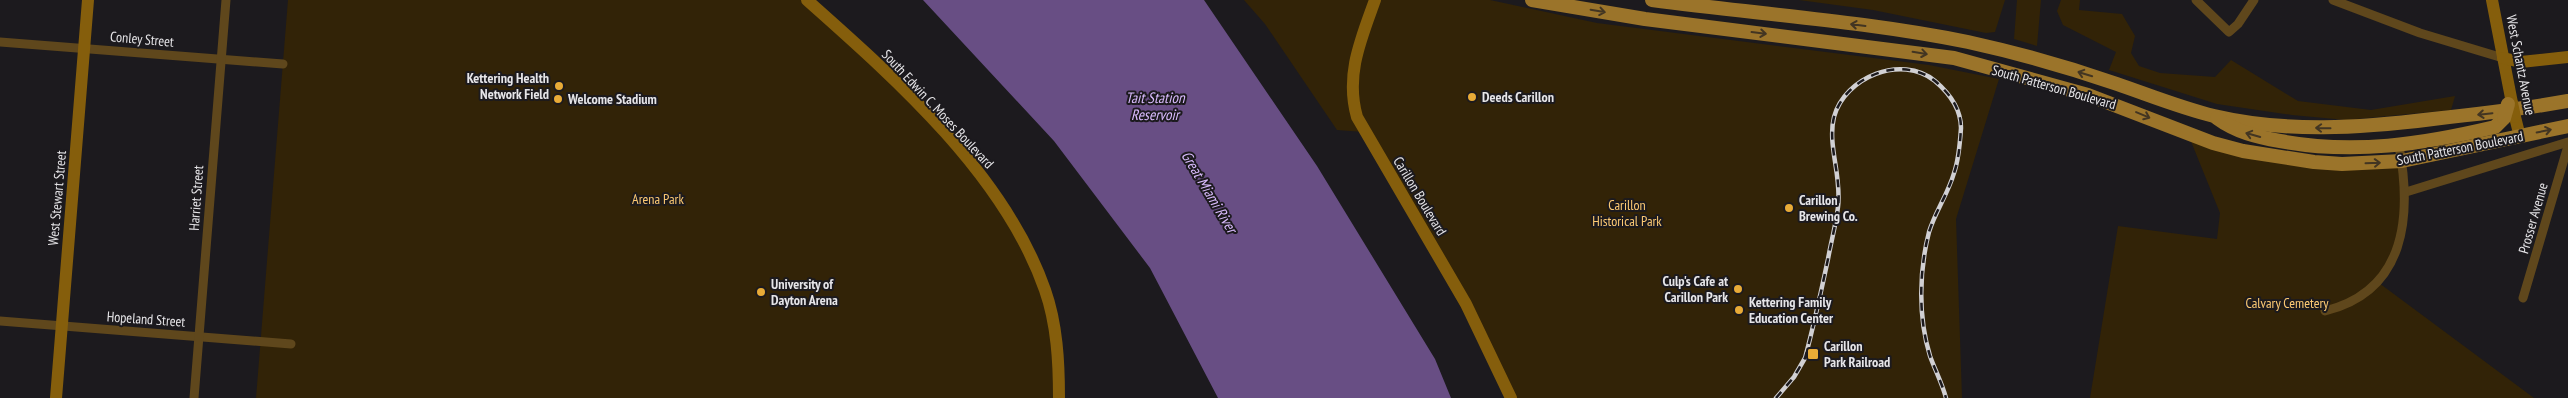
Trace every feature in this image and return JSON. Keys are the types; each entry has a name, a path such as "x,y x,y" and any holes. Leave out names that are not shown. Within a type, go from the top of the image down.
{"main road":[{"name":"West Stewart Street","path":"56,398 88,0"},
{"name":"South Edwin C. Moses Boulevard","path":"807,0 877,64 934,122 985,182 1015,226 1038,272 1050,306 1059,368 1059,398"},
{"name":"Carillon Boulevard","path":"1375,0 1360,41 1352,78 1353,103 1357,117 1466,304 1511,398"},
{"name":"South Patterson Boulevard","path":"1532,0 1645,19 1954,58 2088,94 2212,143 2244,151 2314,162 2342,164 2402,162 2568,126"},
{"name":"South Patterson Boulevard","path":"1652,0 1912,32 1970,43 2047,62 2214,116 2262,124 2339,128 2497,112 2568,101"},
{"name":"West Schantz Avenue","path":"2492,0 2510,101"},
{"path":"2503,58 2521,62 2568,56"},
{"path":"2214,116 2232,129 2294,144 2332,148 2399,146 2443,139 2495,127 2510,117 2510,101"},
{"name":"West Schantz Avenue","path":"2510,117 2520,136"}],"street":[{"name":"Harriet Street","path":"194,398 226,0"},
{"path":"2196,0 2229,32 2238,24 2254,0"},
{"path":"2333,0 2420,33 2503,58"},
{"name":"Conley Street","path":"0,42 282,64"},
{"path":"2406,192 2568,144"},
{"name":"Prosser Avenue","path":"2523,298 2568,144"},
{"path":"2325,311 2344,306 2363,296 2378,283 2392,259 2402,230 2406,192 2399,146"},
{"name":"Hopeland Street","path":"0,321 291,344"}],"green space":[{"name":"Arena Park","path":"288,0 807,0 850,39 985,182 1045,291 1059,398 256,398"},
{"name":"Carillon Historical Park","path":"1244,0 1490,0 1597,23 1929,65 1999,79 1956,219 1962,398 1511,398 1364,132 1337,130 1265,24"},
{"path":"1799,0 2005,0 1995,32 1986,33 1873,10"},
{"path":"2017,0 2041,0 2037,46 2014,39"},
{"path":"2061,0 2080,0 2079,10 2122,14 2135,36 2131,53 2139,66 2160,73 2215,77 2231,60 2298,101 2371,110 2455,96 2451,110 2346,120 2292,115 2217,104 2109,70 2116,52 2063,25 2057,11"},
{"name":"Calvary Cemetery","path":"2188,134 2243,151 2402,161 2402,229 2379,283 2534,398 2090,398 2118,226 2217,239 2220,213"}],"water":[{"name":"Tait Station Reservoir","path":"923,0 1204,0 1317,166 1435,359 1451,398 1218,398 1150,268 1054,141"}],"railway":[{"path":"1776,398 1794,377 1805,358 1835,226 1839,195 1832,139 1834,117 1840,103 1862,81 1876,74 1891,70 1921,73 1935,81 1949,96 1959,114 1961,128 1957,162 1929,232 1923,262 1921,294 1926,341 1946,398"}],"place":[{"name":"Kettering Health Network Field","path":"559,86"},
{"name":"Deeds Carillon","path":"1472,97"},
{"name":"Welcome Stadium","path":"558,99"},
{"name":"Carillon Brewing Co.","path":"1789,208"},
{"name":"Culp's Cafe at Carillon Park","path":"1738,289"},
{"name":"University of Dayton Arena","path":"761,292"},
{"name":"Kettering Family Education Center","path":"1739,310"},
{"name":"Carillon Park Railroad","path":"1813,354"}],"water label":[{"name":"Great Miami River","path":"1209,192"}]}
